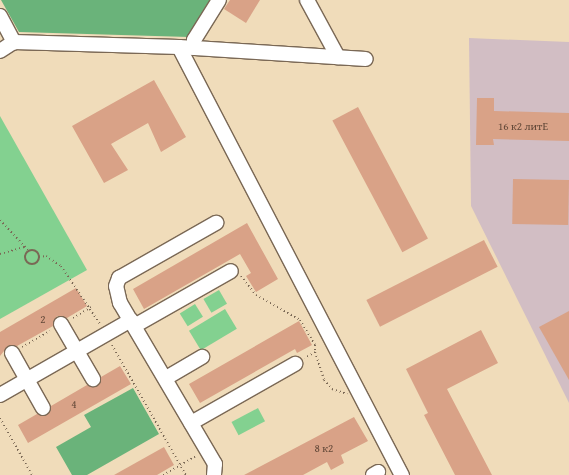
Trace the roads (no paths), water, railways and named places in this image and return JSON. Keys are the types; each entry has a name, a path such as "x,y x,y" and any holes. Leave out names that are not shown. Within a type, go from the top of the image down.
{"lane":[{"path":"194,48 194,40 218,0"},
{"path":"307,0 338,57"},
{"path":"0,16 14,42"},
{"path":"0,51 14,42 179,47 366,59"},
{"path":"179,47 402,475"},
{"path":"214,475 215,464 133,323 117,293 116,286 119,278 216,223"},
{"path":"0,395 106,334 133,323 231,271"},
{"path":"62,324 93,379"},
{"path":"12,353 43,408"},
{"path":"166,378 202,357"},
{"path":"191,422 295,364"}]}
